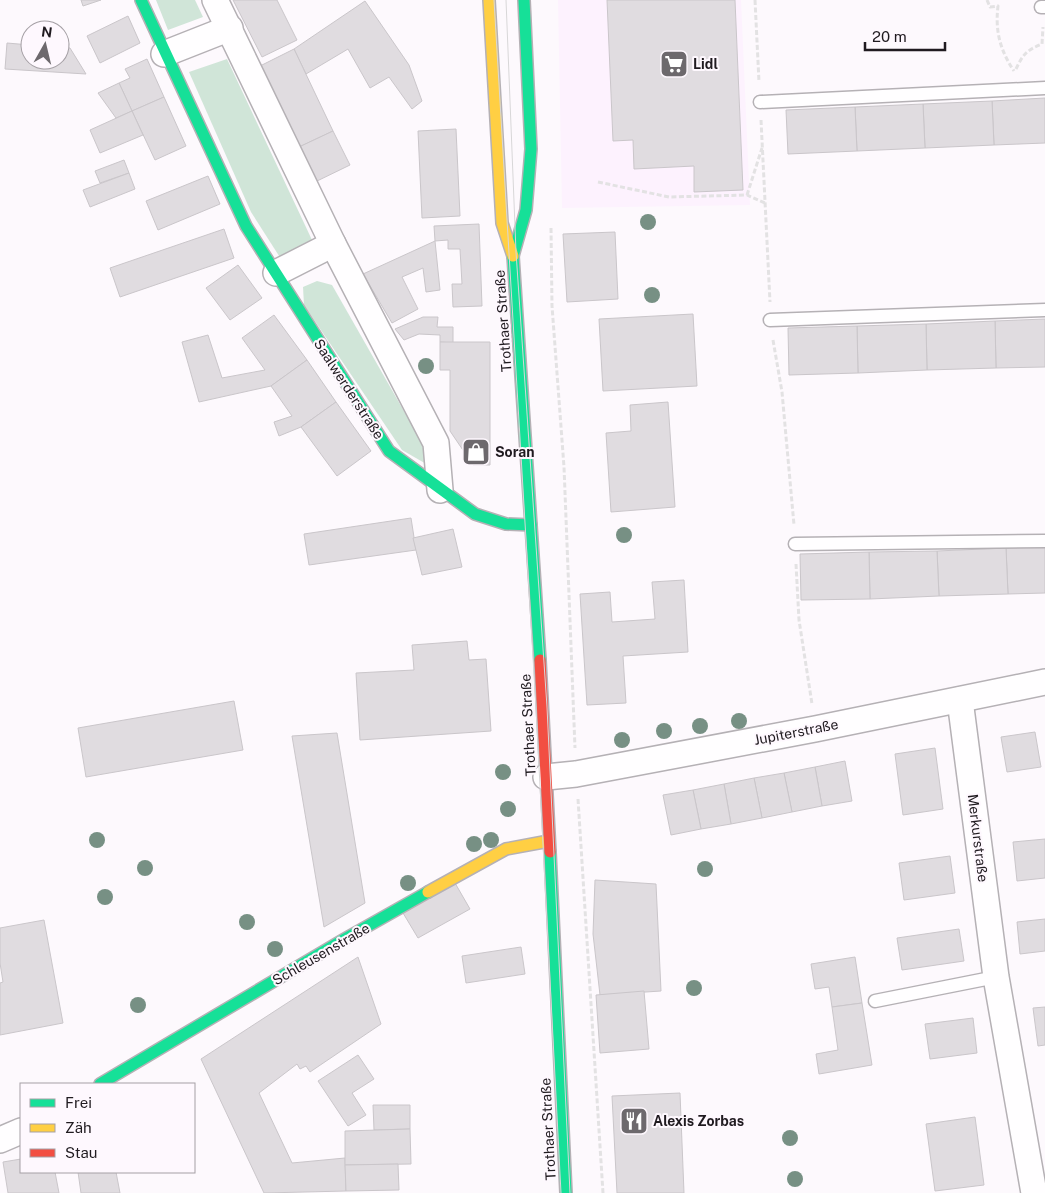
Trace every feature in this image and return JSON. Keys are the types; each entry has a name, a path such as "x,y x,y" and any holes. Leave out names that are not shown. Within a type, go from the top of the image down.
{"main road":[{"name":"Saalwerderstraße","path":"141,0 164,54 246,226 389,451 475,514 506,524 531,525"},
{"name":"Trothaer Straße","path":"489,0 502,223 513,256 531,525 546,777 566,1193"},
{"name":"Trothaer Straße","path":"513,256 526,210 530,149 524,0"},
{"name":"Schleusenstraße","path":"102,1083 343,940 506,849 530,843 549,841"}],"street":[{"path":"215,0 333,244 436,444 440,490"},
{"path":"164,54 230,28"},
{"path":"276,273 333,244"},
{"name":"Jupiterstraße","path":"546,777 576,774 815,729 1045,682"},
{"name":"Merkurstraße","path":"960,700 996,977 1034,1193"},
{"path":"0,1140 20,1131"}],"lane":[{"path":"760,102 1045,88"},
{"path":"770,320 1045,310"},
{"path":"795,544 1045,541"},
{"path":"875,1001 996,977"}],"path":[{"path":"755,0 770,320 782,392 795,544 799,620 815,729"},
{"path":"987,0 990,7 998,6 996,22 999,42 1006,58 1015,72 1030,88"},
{"path":"1015,72 1023,55 1031,48 1042,44 1042,22"},
{"path":"747,195 762,145"},
{"path":"598,182 669,197 747,195 765,203"},
{"path":"551,222 552,306 564,467 576,774 602,1193"}],"shaded area":[{"path":"558,0 741,0 750,205 562,208"}],"green space":[{"path":"156,0 195,0 203,17 168,30"},
{"path":"227,59 312,240 281,259 251,212 189,72"},
{"path":"317,281 332,285 421,441 428,465 402,450 304,305 303,287"}],"building":[{"path":"81,0 101,0 83,6"},
{"path":"233,0 277,0 297,40 262,57"},
{"name":"Lidl","path":"607,0 735,0 743,190 694,192 694,166 634,169 633,140 613,141"},
{"path":"365,1 409,65 422,101 412,109 389,77 370,88 348,49 306,74 294,49"},
{"path":"128,16 140,43 100,63 87,36"},
{"path":"7,43 20,44 20,70 5,69"},
{"path":"70,48 86,74 21,70 70,70"},
{"path":"294,49 333,131 299,147 260,66"},
{"path":"147,59 164,97 132,111 119,83 130,78 125,69"},
{"path":"119,83 132,111 116,118 98,93"},
{"path":"164,97 186,146 155,160 132,111"},
{"path":"1045,98 1045,143 994,145 992,101"},
{"path":"992,101 994,145 925,148 923,104"},
{"path":"923,104 925,148 857,151 855,107"},
{"path":"855,107 857,151 788,154 786,110"},
{"path":"132,111 143,135 100,153 90,130"},
{"path":"456,129 460,216 422,218 418,131"},
{"path":"333,131 350,165 315,182 299,147"},
{"path":"124,160 129,173 100,183 95,171"},
{"path":"129,173 135,189 90,207 83,190"},
{"path":"208,176 220,204 158,230 146,201"},
{"path":"479,224 482,306 453,307 452,284 462,284 460,249 448,249 448,240 435,241 434,226"},
{"path":"224,229 234,258 120,297 110,268"},
{"path":"615,232 618,299 567,302 563,234"},
{"path":"435,241 440,290 426,292 423,268 402,277 418,309 392,323 363,274"},
{"path":"238,265 262,298 230,320 206,288"},
{"path":"693,314 697,386 603,391 599,319"},
{"path":"274,315 307,360 271,386 199,402 182,342 208,335 222,378 265,370 242,338"},
{"path":"423,317 438,317 437,327 453,327 453,343 440,342 440,335 419,334 404,340 395,329"},
{"path":"1045,319 1045,367 996,368 995,321"},
{"path":"995,321 996,368 927,370 926,324"},
{"path":"926,324 927,370 858,373 857,326"},
{"path":"857,326 858,373 789,375 788,328"},
{"path":"440,342 490,342 490,465 473,465 450,431 450,370 440,370"},
{"path":"307,360 336,402 301,427 279,436 274,422 292,416 271,386"},
{"path":"336,402 371,451 337,476 301,427"},
{"path":"668,402 675,507 611,512 606,433 631,431 630,405"},
{"path":"411,518 416,550 309,565 304,534"},
{"path":"453,529 462,567 422,575 413,538"},
{"path":"1045,547 1045,593 1008,594 1006,548"},
{"path":"1006,548 1008,594 939,596 937,551"},
{"path":"937,551 939,596 870,599 869,552"},
{"path":"869,552 870,599 801,600 800,554"},
{"path":"684,580 688,652 623,656 626,703 587,705 580,594 610,592 612,622 655,619 652,582"},
{"path":"467,641 469,660 486,659 491,731 360,740 356,673 414,670 412,645"},
{"path":"234,701 243,750 86,777 78,728"},
{"path":"1035,732 1041,767 1007,772 1001,737"},
{"path":"337,733 365,903 324,927 292,736"},
{"path":"935,748 943,809 903,815 895,754"},
{"path":"845,761 852,801 822,806 815,767"},
{"path":"815,767 822,806 792,812 784,773"},
{"path":"784,773 792,812 762,818 754,778"},
{"path":"754,778 762,818 731,824 724,784"},
{"path":"724,784 731,824 701,829 693,790"},
{"path":"693,790 701,829 671,835 663,795"},
{"path":"1045,839 1045,878 1017,881 1013,842"},
{"path":"950,856 955,893 904,900 899,863"},
{"path":"595,880 656,884 661,991 600,995 593,934"},
{"path":"455,883 470,909 418,938 403,913"},
{"path":"1045,919 1045,951 1020,954 1017,922"},
{"path":"44,920 63,1023 0,1035 0,983 3,982 0,963 0,928"},
{"path":"959,929 964,961 902,970 897,938"},
{"path":"521,947 525,974 466,983 462,956"},
{"path":"358,957 381,1024 310,1072 306,1066 300,1069 297,1064 259,1093 292,1163 345,1158 346,1191 264,1193 201,1059"},
{"path":"855,957 862,1003 832,1007 829,987 815,989 811,964"},
{"path":"644,991 649,1049 600,1053 596,995"},
{"path":"862,1003 872,1065 819,1074 816,1054 838,1050 832,1007"},
{"path":"1045,1007 1045,1045 1038,1046 1033,1008"},
{"path":"973,1018 977,1053 930,1059 925,1024"},
{"path":"358,1055 374,1079 352,1093 366,1115 348,1126 318,1081"},
{"path":"680,1093 684,1193 617,1193 612,1096"},
{"path":"373,1105 410,1105 410,1129 374,1130"},
{"path":"975,1117 984,1185 935,1191 926,1124"},
{"path":"410,1129 411,1164 345,1165 345,1131"},
{"path":"20,1159 20,1173 55,1173 59,1193 8,1193 3,1162"},
{"path":"398,1164 399,1190 346,1191 345,1165"},
{"path":"78,1173 116,1173 120,1193 81,1193"}],"tram line":[{"path":"494,0 536,708 561,1193"},
{"path":"506,0 516,252 547,707 570,1193"}],"traffic: fast":[{"path":"141,0 246,226 389,451 475,514 506,524 531,525"},
{"path":"513,256 526,210 531,149 524,0"},
{"path":"513,256 540,660"},
{"path":"550,852 566,1193"},
{"path":"102,1083 343,940 428,892"}],"traffic: slow":[{"path":"489,0 502,223 513,256"},
{"path":"428,892 506,849 549,841"}],"traffic: jam":[{"path":"540,660 550,852"}],"place":[{"name":"Lidl","path":"674,64"},
{"name":"Soran","path":"476,452"},
{"name":"Alexis Zorbas","path":"634,1121"}]}
